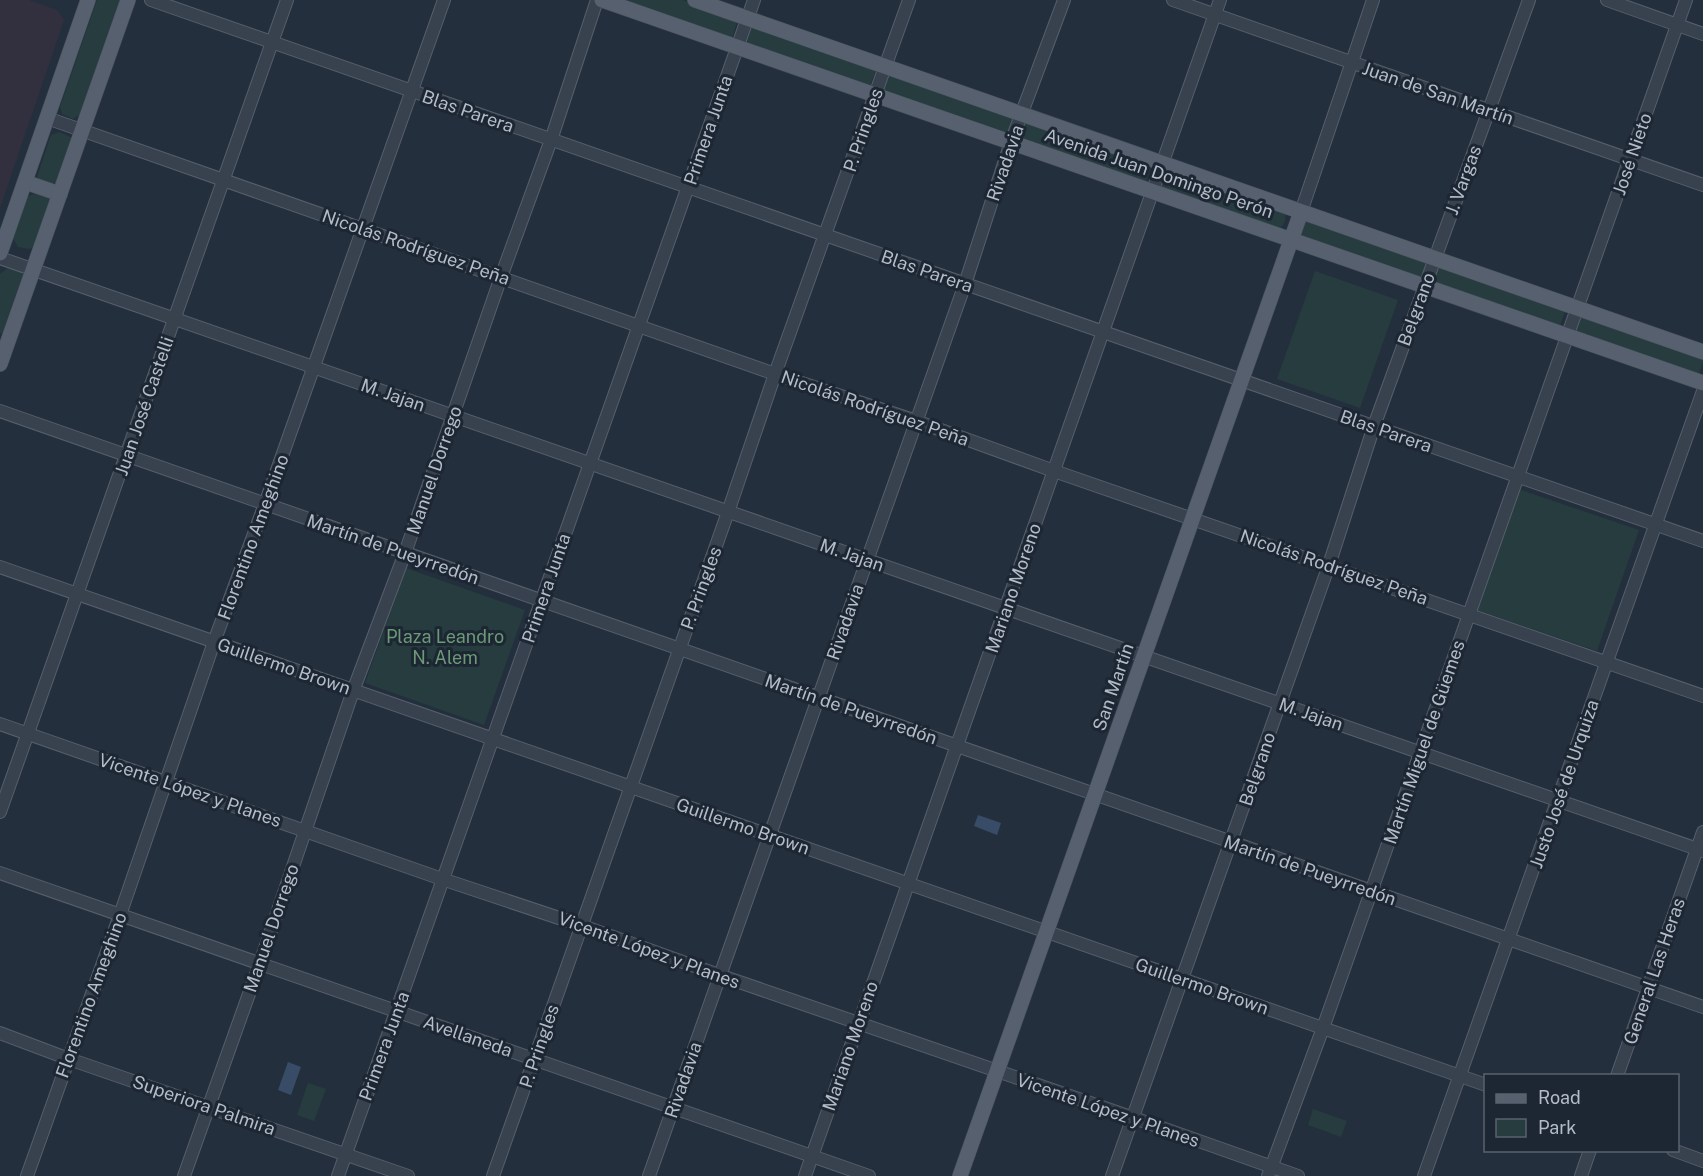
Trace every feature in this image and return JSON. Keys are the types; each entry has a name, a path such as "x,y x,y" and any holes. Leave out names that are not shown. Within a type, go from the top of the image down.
{"main road":[{"path":"0,253 88,0"},
{"path":"0,364 4,337 33,270 128,0"},
{"name":"Avenida Juan Domingo Perón","path":"602,0 1703,383"},
{"name":"Avenida Juan Domingo Perón","path":"695,0 1703,352"},
{"path":"25,182 60,194"},
{"name":"San Martín","path":"960,1176 1301,212"}],"street":[{"name":"Blas Parera","path":"151,0 1703,541"},
{"name":"Juan José Castelli","path":"0,812 287,0"},
{"name":"Florentino Ameghino","path":"27,1176 214,642 444,0"},
{"name":"Manuel Dorrego","path":"184,1176 353,691 405,553 551,140 597,0"},
{"name":"Primera Junta","path":"338,1176 754,0"},
{"name":"P. Pringles","path":"493,1176 909,0"},
{"name":"Rivadavia","path":"649,1176 965,284 1011,142 1064,0"},
{"name":"Juan de San Martín","path":"1173,0 1703,185"},
{"name":"Mariano Moreno","path":"805,1176 1220,0"},
{"path":"1301,212 1373,0"},
{"name":"J. Vargas","path":"1435,259 1529,0"},
{"path":"1607,0 1703,34"},
{"name":"José Nieto","path":"1577,308 1686,0"},
{"name":"Nicolás Rodríguez Peña","path":"47,118 1703,696"},
{"name":"M. Jajan","path":"0,258 1700,850"},
{"name":"Belgrano","path":"1112,1176 1232,842 1329,565 1374,426 1435,259"},
{"name":"Martín Miguel de Güemes","path":"1270,1171 1323,1029 1577,308"},
{"name":"Justo José de Urquiza","path":"1424,1176 1703,391"},
{"name":"Martín de Pueyrredón","path":"0,411 1703,1007"},
{"name":"Guillermo Brown","path":"0,567 1484,1085"},
{"name":"Vicente López y Planes","path":"0,724 1134,1118 1270,1171 1298,1176"},
{"name":"General Las Heras","path":"1618,1074 1700,850 1703,832"},
{"name":"Avellaneda","path":"0,873 869,1176"},
{"name":"Superiora Palmira","path":"0,1033 408,1176"},
{"path":"1581,1176 1589,1152"},
{"path":"1678,1152 1703,1161"}],"shaded area":[{"path":"0,0 29,0 57,10 64,20 0,208"}],"green space":[{"path":"97,0 121,0 83,113 73,119 62,114 60,107"},
{"path":"620,0 682,0 738,19 732,38"},
{"path":"748,24 876,69 869,89 741,44"},
{"path":"887,71 1013,116 1006,137 879,91"},
{"path":"1023,119 1152,164 1145,185 1016,140"},
{"path":"59,132 71,137 73,145 61,181 48,183 37,177 51,135"},
{"path":"1164,168 1284,211 1284,224 1278,231 1157,188"},
{"path":"37,193 50,196 52,205 38,244 29,249 18,247 13,238 28,196"},
{"path":"1302,219 1429,260 1421,281 1300,238"},
{"path":"1438,262 1567,306 1559,328 1430,284"},
{"path":"8,268 28,274 6,335 0,333 0,274"},
{"path":"1315,271 1398,300 1360,408 1277,379"},
{"path":"1579,311 1703,354 1698,376 1571,333"},
{"path":"1518,489 1639,530 1597,651 1476,610"},
{"name":"Plaza Leandro N. Alem","path":"406,568 525,610 484,725 365,683"},
{"path":"308,1083 326,1089 314,1121 297,1115"},
{"path":"1313,1109 1347,1121 1341,1137 1308,1125"}],"water":[{"path":"978,815 1001,823 997,835 974,826"},
{"path":"288,1062 301,1067 291,1095 278,1090"}]}
